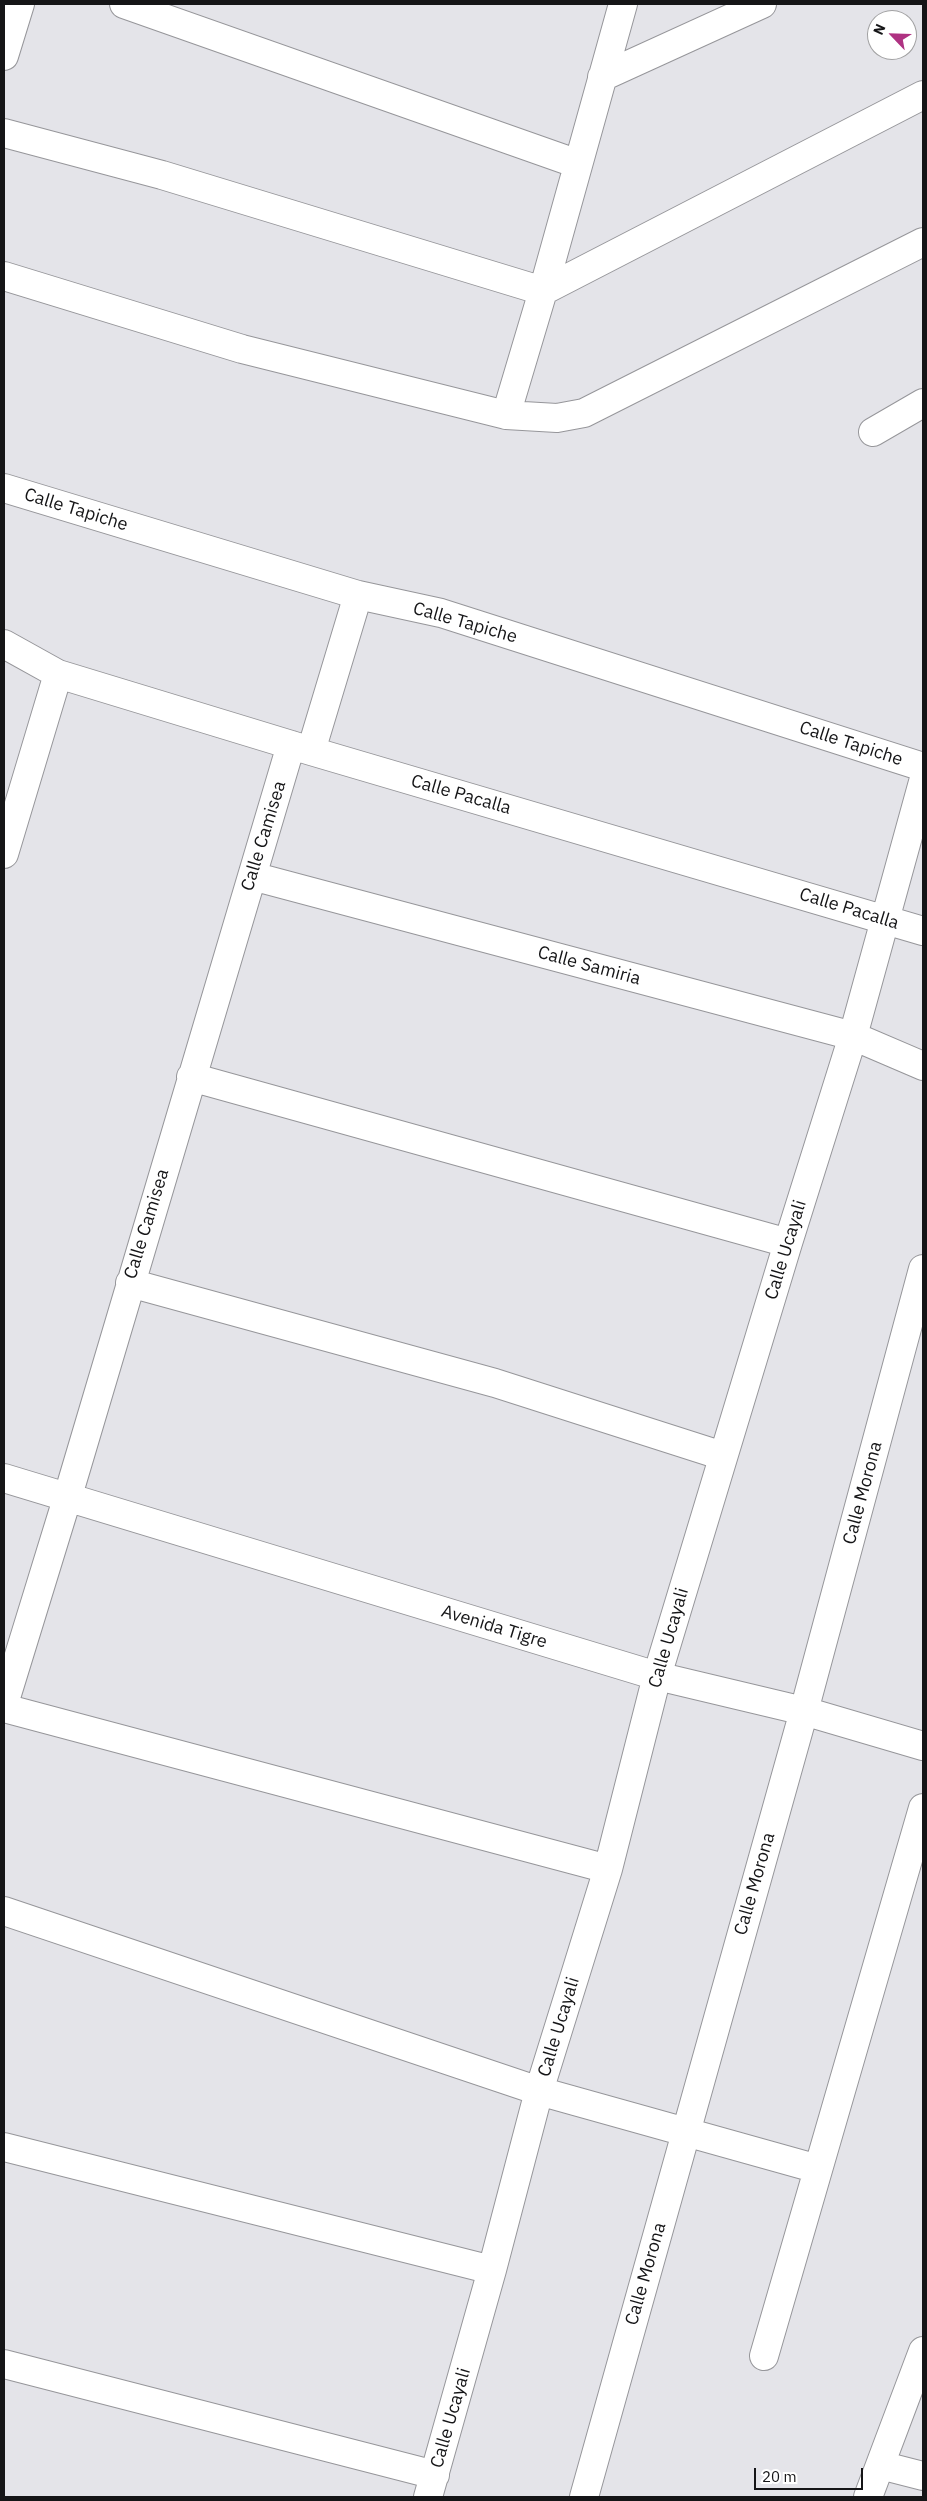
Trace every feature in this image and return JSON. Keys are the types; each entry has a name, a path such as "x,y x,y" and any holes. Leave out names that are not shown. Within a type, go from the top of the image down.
{"street":[{"path":"4,56 20,4"},
{"path":"124,4 578,164"},
{"path":"506,415 543,291 602,77 620,4"},
{"path":"602,77 762,4"},
{"path":"4,133 162,175 543,291 923,95"},
{"path":"4,276 242,349 506,415 557,418 584,413 923,242"},
{"path":"873,432 923,403"},
{"name":"Calle Tapiche","path":"4,488 358,595 441,613 923,767"},
{"name":"Calle Camisea","path":"4,1706 252,876 358,595"},
{"name":"Calle Pacalla","path":"4,644 58,674 301,748 923,931"},
{"path":"4,854 58,674"},
{"name":"Calle Ucayali","path":"432,2486 539,2091 608,1869 657,1676 788,1243 854,1036 884,918 923,782"},
{"name":"Calle Samiria","path":"252,876 854,1036 923,1066"},
{"path":"191,1077 788,1243"},
{"name":"Calle Morona","path":"584,2497 804,1711 923,1269"},
{"path":"130,1283 495,1383 723,1456"},
{"name":"Avenida Tigre","path":"4,1478 67,1499 657,1676 804,1711 923,1746"},
{"path":"4,1706 608,1869"},
{"path":"764,2356 923,1808"},
{"path":"4,1911 539,2091 818,2170"},
{"path":"4,2147 492,2270"},
{"path":"868,2497 923,2351"},
{"path":"4,2364 432,2486"},
{"path":"880,2465 923,2476"}]}
